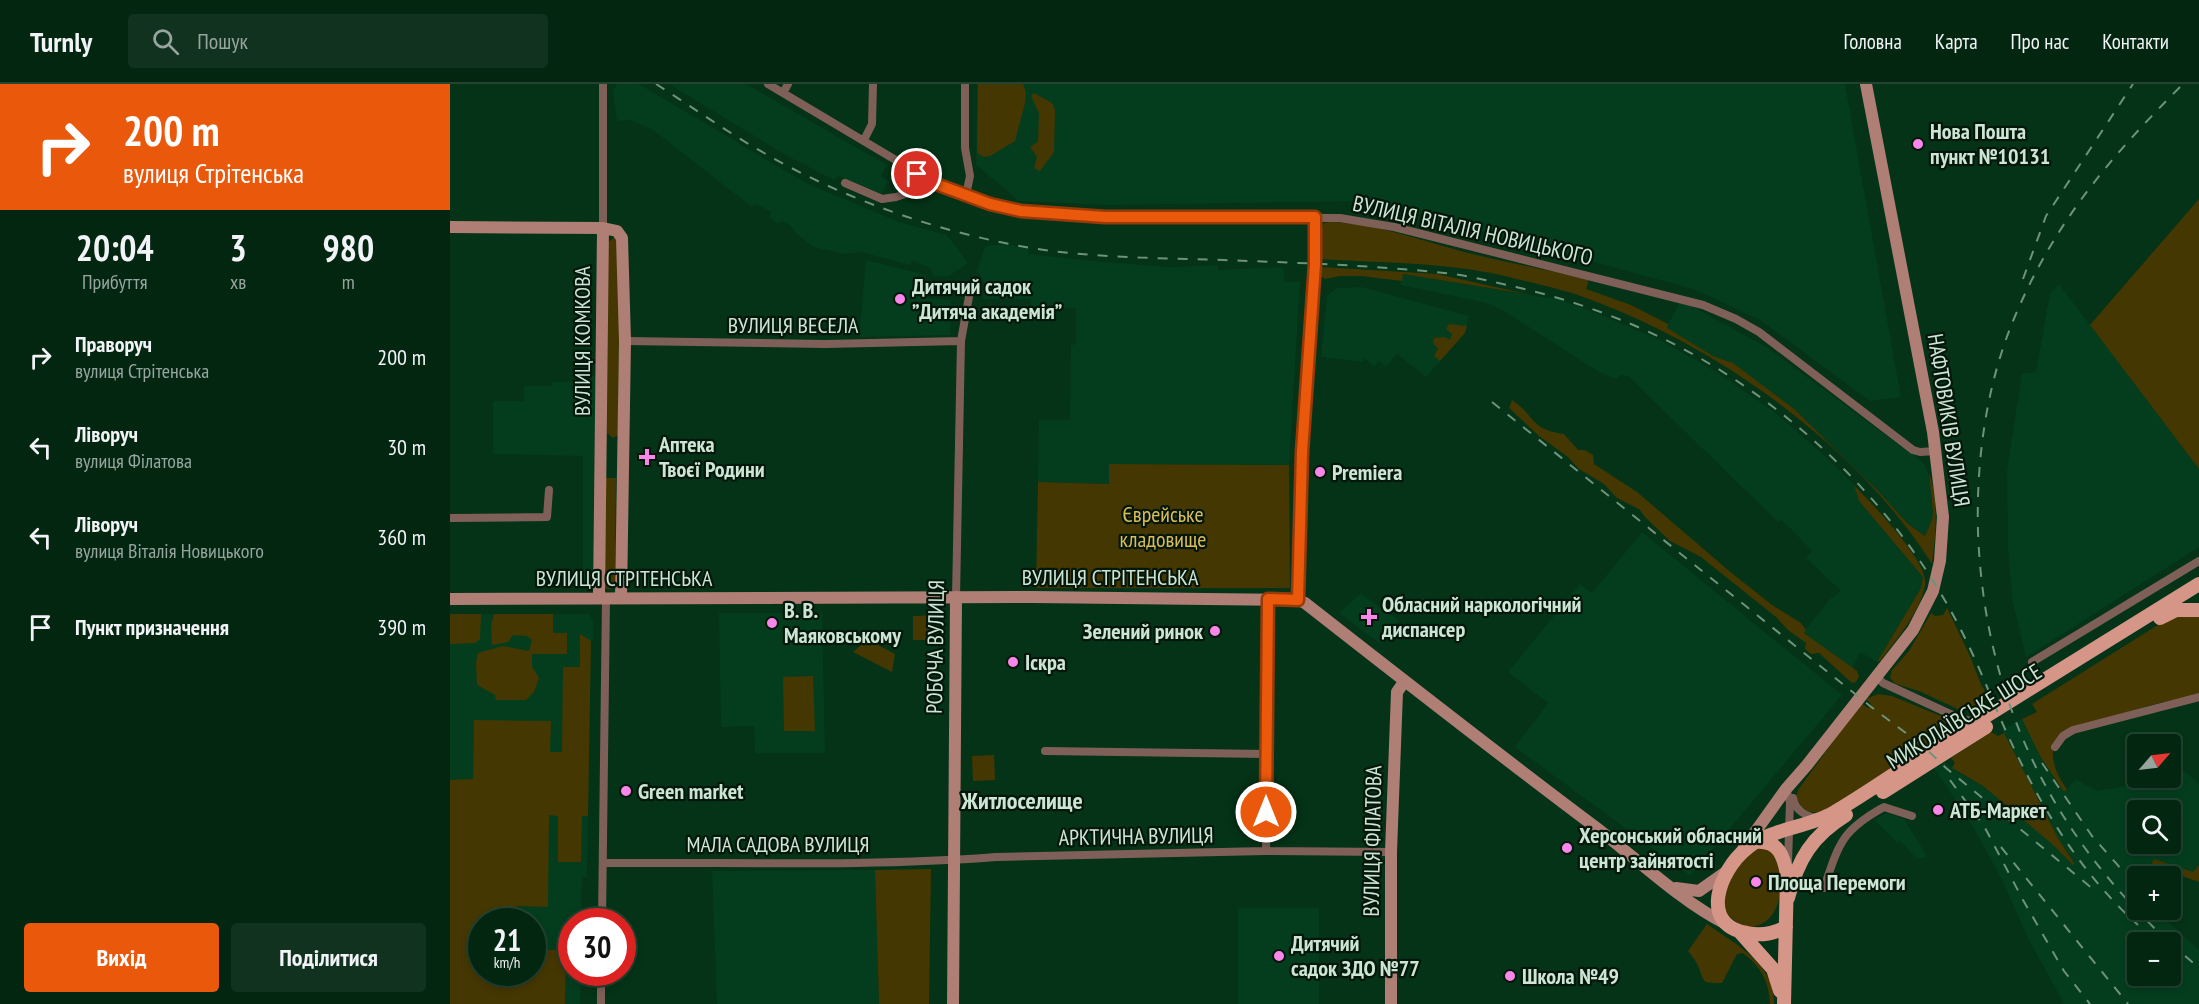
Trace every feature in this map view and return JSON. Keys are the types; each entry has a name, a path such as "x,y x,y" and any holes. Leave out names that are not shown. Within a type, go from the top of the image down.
{"main road":[{"name":"МИКОЛАЇВСЬКЕ ШОСЕ","path":"1755,842 1821,819 2199,584"},
{"name":"МИКОЛАЇВСЬКЕ ШОСЕ","path":"1786,927 1790,877 1810,846 1829,826 2157,620 2176,610 2199,610"},
{"path":"1784,1004 1773,969 1740,932 1726,924 1718,906 1717,897 1726,872 1739,855 1755,842 1767,843 1778,849 1784,857 1790,877"},
{"path":"1740,932 1766,934 1786,927 1784,1004"}],"street":[{"name":"ВУЛИЦЯ КОМКОВА","path":"602,908 603,84"},
{"name":"ВУЛИЦЯ ВІТАЛІЯ НОВИЦЬКОГО","path":"768,84 936,184 990,204 1021,211 1098,216 1340,218 1394,226 1678,297 1719,311 1759,332 1913,450 1936,451"},
{"path":"783,93 788,84"},
{"path":"864,140 872,124 873,84"},
{"path":"965,84 965,148 970,176 966,195"},
{"name":"НАФТОВИКІВ ВУЛИЦЯ","path":"1739,855 1790,795 1807,765 1913,630 1933,591 1938,572 1943,538 1943,517 1936,451 1866,84"},
{"path":"845,183 882,199 936,184"},
{"path":"1315,217 1315,264 1302,452 1298,600 1307,604 1404,682 1672,887 1726,924"},
{"path":"450,227 603,228"},
{"name":"ВУЛИЦЯ КОМКОВА","path":"603,228 617,231 623,242 625,340 621,598"},
{"name":"РОБОЧА ВУЛИЦЯ","path":"953,1004 956,597 961,342 970,291"},
{"name":"ВУЛИЦЯ ВЕСЕЛА","path":"625,340 791,344 961,342"},
{"path":"450,518 547,517 549,490"},
{"path":"2031,662 2199,561"},
{"name":"ВУЛИЦЯ СТРІТЕНСЬКА","path":"450,599 956,597 1298,600"},
{"path":"1266,851 1268,599"},
{"path":"1877,677 1883,683 1961,719 1977,722"},
{"name":"ВУЛИЦЯ ФІЛАТОВА","path":"1390,1004 1391,852 1396,692 1404,682"},
{"path":"2055,747 2062,736 2073,730 2199,697"},
{"path":"1045,751 1267,754"},
{"path":"1790,795 1788,830 1790,877 1824,888 1841,843 1853,827 1884,807 1911,816"},
{"path":"1790,795 1797,809 1806,815 1821,819"},
{"name":"АРКТИЧНА ВУЛИЦЯ","path":"954,860 1266,851 1391,852"},
{"name":"МАЛА САДОВА ВУЛИЦЯ","path":"603,863 738,864 954,860"},
{"path":"1672,887 1685,891 1700,891 1726,872"},
{"path":"601,1004 602,986"}],"shaded area":[{"path":"617,84 639,84 806,183 899,222 947,235 968,263 949,276 934,276 930,268 913,261 909,265 861,252 845,254 813,247 790,225 781,221 779,224 770,218 771,212 756,204 752,207 653,130 630,120 617,121 613,91"},
{"path":"669,84 746,84 887,165 881,176 888,181 881,195 839,176 834,180 787,156"},
{"path":"977,84 1845,84 1901,397 1870,401 1760,320 1696,290 1374,201 1108,205 1019,201 976,165"},
{"path":"1007,244 1029,249 1028,254 1104,262 1169,267 1218,265 1218,270 1283,267 1285,282 1300,281 1289,465 1109,464 1109,484 1038,482 1039,420 1070,420 1071,345 1076,344 1076,308 1031,307 1031,299 983,299 984,282 977,271 985,246"},
{"name":"Дитячий садок ”Дитяча академія”","path":"866,260 926,275 926,298 951,300 950,335 859,337"},
{"path":"1403,274 1560,300 1599,314 1658,339 1715,371 1772,410 1835,465 1854,485 1859,501 1923,577 1921,588 1877,662 1860,652 1852,669 1803,633 1830,599 1841,591 1806,558 1812,551 1794,532 1781,520 1778,522 1628,376 1621,375 1616,379 1599,372 1502,310 1486,303 1401,285"},
{"path":"2059,284 2199,469 2199,547 2026,657 2012,599 2008,547 2007,470 2022,374 2036,372 2050,293"},
{"path":"1362,287 1469,316 1465,333 1426,377 1397,354 1386,367 1379,361 1374,366 1364,358 1363,362 1321,357 1327,295 1337,288"},
{"path":"1686,303 1768,348 1915,455 1925,465 1930,480 1933,513 1925,536 1908,524 1829,442 1733,363 1713,356 1666,328 1679,304"},
{"path":"599,375 597,582 583,586 583,456 493,454 493,401 524,401 524,386 552,386 552,382 591,381 592,376"},
{"path":"1642,532 1842,695 1690,876 1515,747 1548,703 1508,672 1580,584 1592,593"},
{"name":"Обласний наркологічний диспансер","path":"1361,593 1399,621 1382,645 1339,613"},
{"path":"719,613 822,613 825,753 755,753 754,726 721,727"},
{"path":"450,614 589,614 594,622 593,641 591,641 587,877 582,877 581,908 558,908 558,986 581,986 580,1004 450,1004"},
{"path":"2022,719 2040,756 2064,792 2076,779 2097,791 2127,786 2127,788 2181,788 2181,769 2199,783 2199,865 2193,872 2181,868 2181,866 2154,860 2150,866 2127,866 2127,920 2166,920 2179,932 2127,932 2127,986 2181,986 2181,934 2199,950 2199,1004 2064,1004 2029,940 1999,874 1972,825 1934,768 1944,762 1983,786 2052,844 2073,865 2074,863 2058,838 2002,730"},
{"path":"1888,813 1904,819 1927,856 1916,858 1900,841 1897,843 1874,819"},
{"path":"875,870 879,1004 717,1004 712,871"},
{"name":"Дитячий садок ЗДО №77","path":"1238,908 1319,908 1319,1004 1238,1004"}],"green space":[{"path":"978,84 1023,84 1026,93 1015,141 990,156 984,157 977,153"},
{"path":"1034,93 1052,103 1055,110 1054,152 1040,171 1034,168 1037,157 1030,147 1038,142 1039,113 1031,96"},
{"path":"2199,199 2199,469 2090,325"},
{"path":"1324,223 1376,228 1485,257 1589,279 1586,289 1631,305 1668,324 1667,328 1713,356 1733,363 1794,409 1878,491 1908,524 1925,536 1933,513 1929,472 1935,506 1932,564 1900,519 1863,477 1821,437 1776,401 1727,368 1677,339 1626,314 1575,294 1505,276 1459,268 1319,259 1320,231"},
{"path":"615,237 620,240 618,435 613,438 607,433 608,242"},
{"path":"1321,267 1437,274 1532,295 1403,274 1402,281 1361,276 1325,279 1321,276"},
{"path":"1449,324 1467,326 1465,333 1440,361 1434,356 1438,349 1433,343 1434,338 1445,337 1450,340 1452,334 1446,329"},
{"path":"1512,400 1539,426 1564,434 1578,450 1585,450 1593,455 1594,464 1637,492 1728,570 1772,605 1801,623 1806,630 1804,633 1857,671 1859,676 1856,682 1852,683 1819,653 1811,654 1805,649 1806,643 1701,557 1670,541 1639,509 1617,498 1604,484 1579,469 1568,457 1539,436 1509,408"},
{"name":"Єврейське кладовище","path":"1109,464 1289,465 1290,588 1036,588 1038,482 1109,484"},
{"path":"604,478 616,478 615,586 609,590 603,586"},
{"path":"1854,485 1898,533 1924,575 1925,585 1913,615 1901,634 1877,662 1921,588 1923,577 1859,501"},
{"path":"1947,608 1984,688 1986,698 1978,711 1960,710 1919,691 1896,684 1890,678 1892,670 1909,651 1931,613 1935,616 1943,615"},
{"path":"450,614 481,614 480,639 475,643 450,644"},
{"path":"494,614 553,614 553,633 567,633 567,654 532,654 532,667 539,678 534,692 526,700 496,700 495,695 477,685 478,653 503,646 529,651 532,640 527,636 513,635 508,642 492,645 491,625"},
{"path":"938,615 938,640 913,640 913,616"},
{"path":"2179,615 2199,615 2199,694 2151,705 2102,720 2054,744 2054,762 2057,773 2067,789 2064,792 2040,756 2022,719 2037,712 2032,704 2161,623"},
{"path":"580,634 591,641 588,816 582,816 581,862 558,862 558,816 549,815 548,907 468,908 468,986 546,986 546,950 558,950 558,986 565,986 565,1004 450,1004 450,780 473,779 474,720 551,721 550,752 562,752 563,667 580,667"},
{"path":"861,645 878,645 895,654 892,672 853,652"},
{"path":"813,676 815,731 784,731 783,677"},
{"path":"1878,694 1892,696 1948,719 1952,722 1952,728 1824,812 1807,810 1801,806 1796,797 1798,790 1861,703 1868,708 1871,704 1866,699"},
{"path":"1991,732 1998,736 2004,733 2074,866 2052,844 1983,786 1952,768 1955,763 1951,758"},
{"path":"994,755 995,780 973,781 972,756"},
{"path":"1761,846 1780,855 1779,896 1777,906 1766,921 1747,927 1734,921 1724,910 1725,881 1742,859"},
{"path":"2154,859 2175,866 2154,866 2151,865"},
{"path":"2199,865 2199,882 2181,876 2181,868 2193,872"},
{"path":"931,869 929,1004 879,1004 875,870"},
{"path":"1707,924 1752,956 1761,966 1773,990 1774,1004 1770,1004 1768,988 1763,975 1743,953 1737,954 1722,983 1710,983 1704,980 1688,951"}],"railway":[{"path":"656,84 737,137 795,170 893,212 962,233 1031,248 1079,254 1362,266 1462,275 1545,294 1602,312 1656,335 1709,363 1769,404 1802,430 1834,459 1891,521 1916,555 1960,628 2031,783 2061,834 2097,882 2138,925"},
{"path":"2023,279 2046,216 2133,84"},
{"path":"2159,932 2127,899 2089,854 2057,806 2031,756 2009,704 1994,649 1983,592 1978,505 1981,451 1996,372 2013,321 2029,286 2065,223 2108,165 2183,84"},
{"path":"1492,402 1923,746 1946,768 2093,889"},
{"path":"2042,763 2092,836 2127,876"},
{"path":"1950,780 1984,826 2064,971 2090,1004"},
{"path":"2001,847 2128,1004"},
{"path":"2181,952 2199,968"}],"place":[{"name":"Нова Пошта пункт №10131","path":"1918,144"},
{"name":"Дитячий садок ”Дитяча академія”","path":"900,299"},
{"name":"Аптека Твоєї Родини","path":"647,457"},
{"name":"Premiera","path":"1320,472"},
{"name":"Обласний наркологічний диспансер","path":"1369,617"},
{"name":"В. В. Маяковському","path":"772,623"},
{"name":"Зелений ринок","path":"1215,631"},
{"name":"Іскра","path":"1013,662"},
{"name":"Green market","path":"626,791"},
{"name":"АТБ-Маркет","path":"1938,810"},
{"name":"Херсонський обласний центр зайнятості","path":"1567,848"},
{"name":"Площа Перемоги","path":"1756,882"},
{"name":"Дитячий садок ЗДО №77","path":"1279,956"},
{"name":"Школа №49","path":"1510,976"}],"district":[{"name":"Житлоселище","path":"1022,801"}],"route":[{"path":"917,174 936,184 990,204 1021,211 1105,217 1315,217 1315,264 1302,452 1298,600 1268,599 1266,812"}]}
